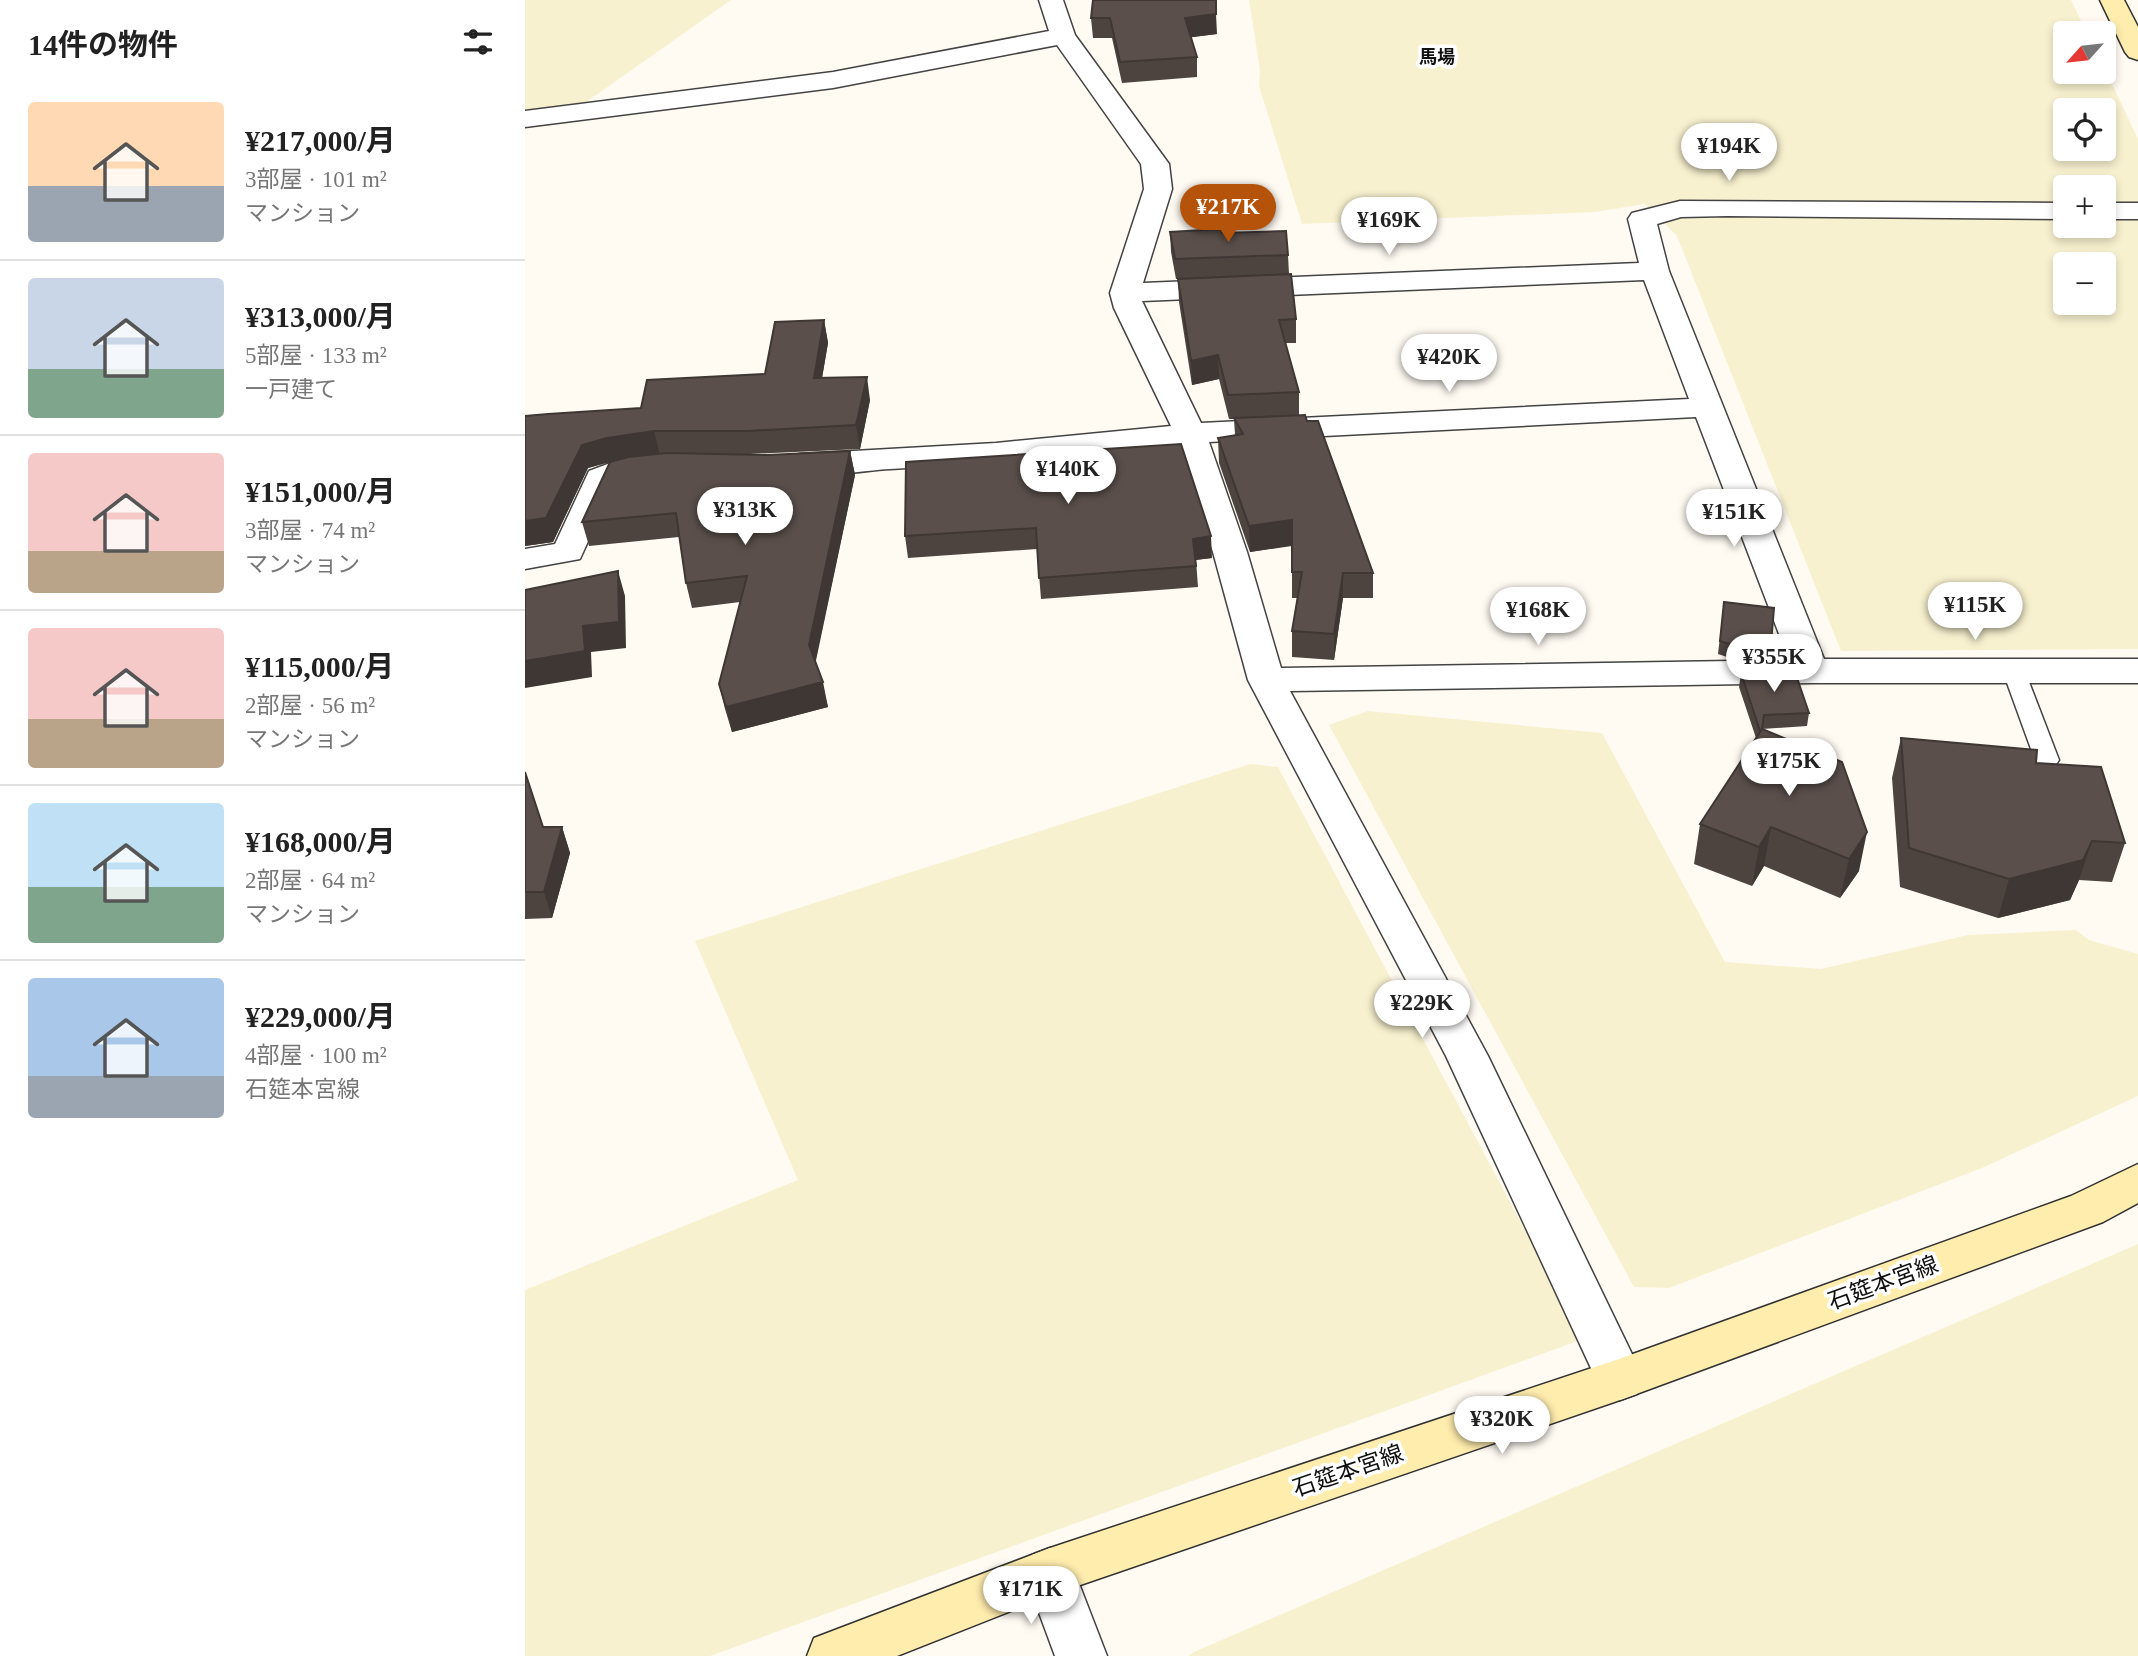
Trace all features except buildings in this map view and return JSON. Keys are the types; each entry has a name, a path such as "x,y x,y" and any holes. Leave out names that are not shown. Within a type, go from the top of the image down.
{"main road":[{"path":"2112,0 2138,52"},
{"name":"石筵本宮線","path":"833,1656 1050,1572 1620,1379 2087,1209 2138,1181"}],"street":[{"path":"1051,0 1063,36 1155,164 1158,190 1125,293 1129,308 1190,433 1230,552 1266,680 1467,1056 1620,1379"},
{"path":"525,119 833,80 1063,36"},
{"path":"1811,671 1655,271 1642,219 1680,209 2053,211"},
{"path":"2116,211 2138,211"},
{"path":"1125,293 1655,271"},
{"path":"769,466 954,456 1190,433 1710,407"},
{"path":"525,559 568,552 600,478 621,469 676,465"},
{"path":"1266,680 1811,671 2138,671"},
{"path":"1050,1572 1080,1656"}],"lane":[{"path":"2013,669 2047,760"}],"shaded area":[{"path":"525,0 731,0 582,105 525,112"},
{"path":"1249,0 2071,0 2081,21 2053,21 2053,84 2112,84 2138,139 2138,649 1841,651 1677,236 1645,204 1595,212 1302,224 1259,86 1260,70"},
{"path":"1368,711 1602,733 1725,962 1821,969 1968,935 2076,930 2089,940 2138,954 2138,1096 1982,1168 1669,1288 1634,1287 1329,725"},
{"path":"1250,764 1278,767 1583,1339 710,1656 525,1656 525,1290 798,1180 695,941"},
{"path":"2138,1244 2138,1656 1189,1656 1194,1652"}],"district":[{"name":"馬場","path":"1437,57"}]}
